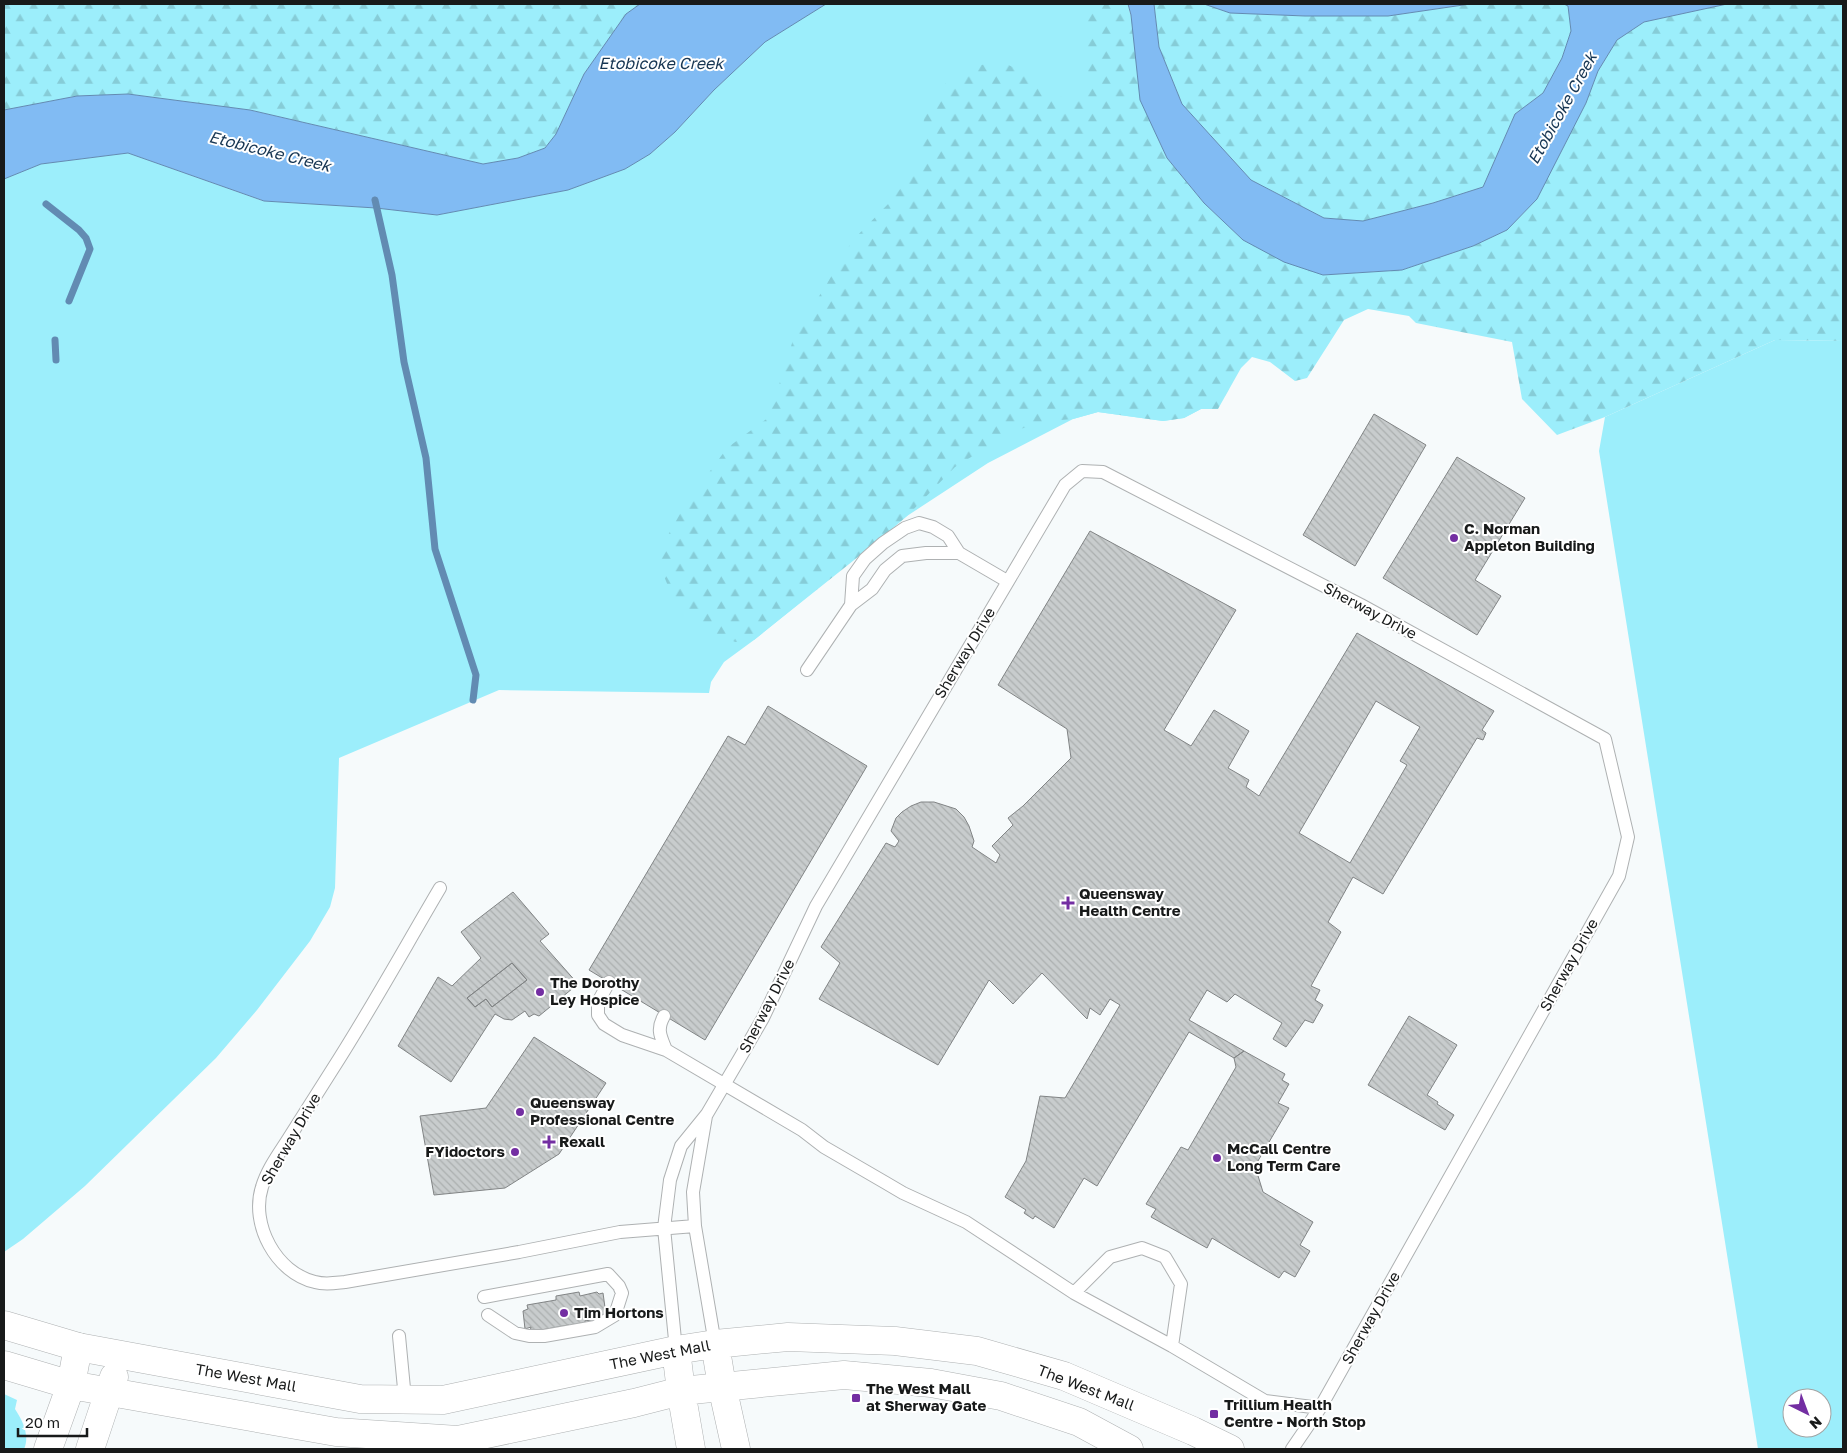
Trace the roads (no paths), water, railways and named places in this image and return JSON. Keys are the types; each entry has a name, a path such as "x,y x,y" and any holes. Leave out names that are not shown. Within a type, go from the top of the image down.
{"main road":[{"name":"The West Mall","path":"4,1325 78,1347 360,1399 443,1400 676,1350 715,1344 788,1337 895,1341 976,1351 1064,1376 1193,1431 1230,1449"},
{"path":"715,1344 736,1449"},
{"path":"48,1449 71,1385 78,1347"},
{"path":"676,1350 680,1391 691,1449"},
{"path":"90,1449 120,1355"},
{"path":"4,1365 71,1385 109,1393 336,1432 458,1440 634,1403 680,1391 844,1375 931,1383 1001,1396 1079,1422 1129,1449"}],"lane":[{"name":"Sherway Drive","path":"676,1350 664,1228 670,1180 681,1146 706,1114 763,1018 816,906 1065,485 1082,471 1103,472 1361,605 1605,739 1628,837 1619,876 1320,1408 1292,1449"},
{"path":"851,605 853,576 865,559 883,543 905,528 919,523 933,527 948,536 960,552 1007,581"},
{"path":"806,670 851,605 872,589 885,570 902,556 960,552"},
{"name":"Sherway Drive","path":"440,888 337,1063 274,1162 262,1186 258,1206 260,1226 268,1243 278,1257 303,1277 327,1284 519,1252 620,1232 695,1226"},
{"path":"609,982 598,1002 598,1015 604,1024 622,1035 666,1050 802,1130 824,1147 904,1193 966,1222 1074,1293 1172,1346 1264,1401 1320,1408"},
{"path":"664,1016 660,1024 660,1034 666,1050"},
{"name":"Sherway Drive","path":"706,1114 693,1192 695,1226 715,1344"},
{"path":"1074,1293 1110,1257 1142,1248 1165,1257 1181,1284 1172,1346"},
{"path":"484,1297 608,1274 619,1286 622,1293 615,1315 595,1327 544,1336 529,1336 515,1333 488,1315"},
{"path":"399,1336 405,1399"}],"water":[{"name":"Etobicoke Creek","path":"640,4 826,4 765,42 714,90 675,132 650,154 625,169 568,190 437,215 376,208 264,201 128,153 41,164 4,179 4,110 77,96 128,94 250,110 483,164 518,158 545,148 556,134 584,74 626,14"},
{"name":"Etobicoke Creek","path":"1128,4 1154,4 1159,47 1182,104 1251,180 1324,218 1363,221 1433,203 1483,187 1515,114 1543,93 1562,58 1571,31 1568,6 1564,4 1727,4 1644,22 1617,40 1598,71 1586,103 1537,199 1507,230 1473,246 1402,270 1323,275 1284,262 1243,240 1204,203 1167,158 1140,100 1131,15"},
{"path":"1204,4 1470,4 1388,16 1305,16 1230,13"}],"waterway":[{"path":"375,200 392,275 404,362 426,458 435,549 476,675 473,700"},
{"path":"46,204 79,230 86,238 90,249 69,301"},
{"path":"55,340 56,360"}],"place":[{"name":"C. Norman Appleton Building","path":"1454,538"},
{"name":"Queensway Health Centre","path":"1068,903"},
{"name":"The Dorothy Ley Hospice","path":"540,992"},
{"name":"Queensway Professional Centre","path":"520,1112"},
{"name":"Rexall","path":"549,1142"},
{"name":"FYidoctors","path":"515,1152"},
{"name":"McCall Centre Long Term Care","path":"1217,1158"},
{"name":"Tim Hortons","path":"564,1313"},
{"name":"The West Mall at Sherway Gate","path":"856,1398"},
{"name":"Trillium Health Centre - North Stop","path":"1214,1414"}]}
